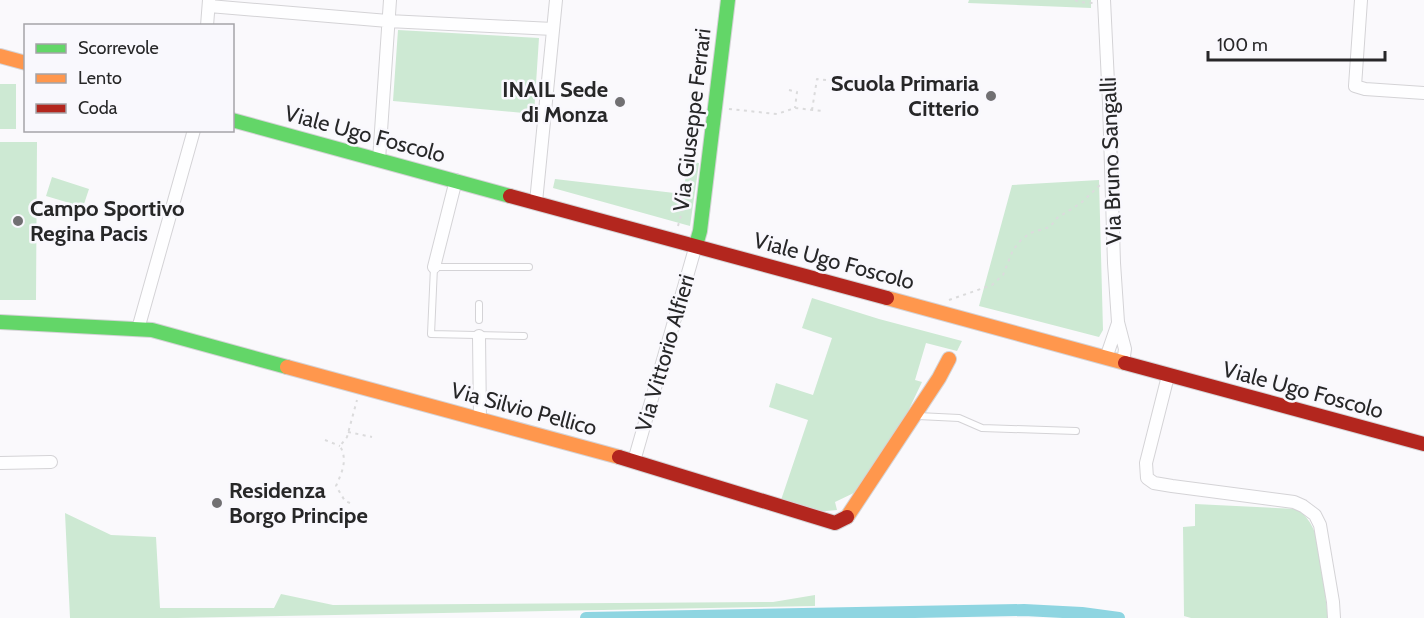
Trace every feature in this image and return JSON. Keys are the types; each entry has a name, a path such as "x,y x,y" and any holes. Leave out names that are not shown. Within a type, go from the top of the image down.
{"street":[{"path":"378,160 390,0"},
{"path":"536,202 556,0"},
{"name":"Via Giuseppe Ferrari","path":"696,245 700,231 728,0"},
{"path":"1361,0 1355,86 1365,89 1424,93"},
{"name":"Via Bruno Sangalli","path":"1104,2 1118,322 1125,349 1123,363"},
{"path":"207,24 209,3 388,21 553,29"},
{"path":"0,56 24,62"},
{"name":"Viale Ugo Foscolo","path":"234,121 1424,444"},
{"path":"138,329 193,132"},
{"path":"434,267 456,180"},
{"name":"Via Vittorio Alfieri","path":"634,461 696,245"},
{"name":"Via Silvio Pellico","path":"0,322 152,330 634,461 835,523 848,516 939,378 949,359"},
{"name":"Via Bruno Sangalli","path":"1106,358 1118,322"},
{"path":"479,334 480,418"},
{"path":"1168,376 1146,463 1147,478 1163,485 1278,499 1304,506 1315,515 1320,525 1334,618"},
{"path":"0,463 51,462"}],"lane":[{"path":"524,336 431,334 434,267 529,267"},
{"path":"479,304 479,320"},
{"path":"914,415 959,418 982,428 1076,431"}],"path":[{"path":"1075,0 1104,2"},
{"path":"812,110 817,79 826,80"},
{"path":"789,90 797,92 795,108"},
{"path":"727,109 777,114 795,108 822,111"},
{"path":"678,226 693,169"},
{"path":"949,300 992,285 1003,275 1013,250 1021,240 1030,233 1050,227 1057,218 1081,203 1112,177"},
{"path":"339,446 348,432 361,386"},
{"path":"348,432 372,437"},
{"path":"325,440 339,446 343,453 344,461 336,486 345,501 350,503"}],"green space":[{"path":"969,0 1091,0 1091,8 968,3"},
{"path":"398,30 539,38 534,114 393,101"},
{"path":"0,84 16,84 16,129 0,129"},
{"name":"Campo Sportivo Regina Pacis","path":"0,142 37,142 36,300 0,300"},
{"path":"688,162 699,163 690,226 553,188 555,179 683,194"},
{"path":"52,177 89,189 83,207 46,196"},
{"path":"1099,180 1103,330 1099,337 979,306 1012,185"},
{"path":"812,298 962,341 957,351 926,343 915,380 922,382 901,426 860,490 835,502 837,510 816,512 781,500 808,420 769,407 776,383 813,395 832,338 802,328"},
{"path":"1195,504 1297,509 1306,517 1318,541 1327,618 1191,618 1184,616 1183,527 1195,526"},
{"path":"65,513 111,535 156,537 160,608 274,608 281,594 333,605 773,602 815,595 815,606 70,618"}],"waterway":[{"path":"586,618 1024,610 1082,613 1119,618"}],"traffic: fast":[{"path":"696,245 700,231 728,0"},
{"path":"234,121 510,196"},
{"path":"0,322 152,330 287,367"}],"traffic: slow":[{"path":"0,56 24,62"},
{"path":"887,298 1125,363"},
{"path":"847,517 939,378 949,359"},
{"path":"287,367 619,457"}],"traffic: jam":[{"path":"510,196 887,298"},
{"path":"1125,363 1424,444"},
{"path":"619,457 835,523 847,517"}],"place":[{"name":"Scuola Primaria Citterio","path":"991,96"},
{"name":"INAIL Sede di Monza","path":"620,102"},
{"name":"Campo Sportivo Regina Pacis","path":"18,221"},
{"name":"Residenza Borgo Principe","path":"217,503"}]}
